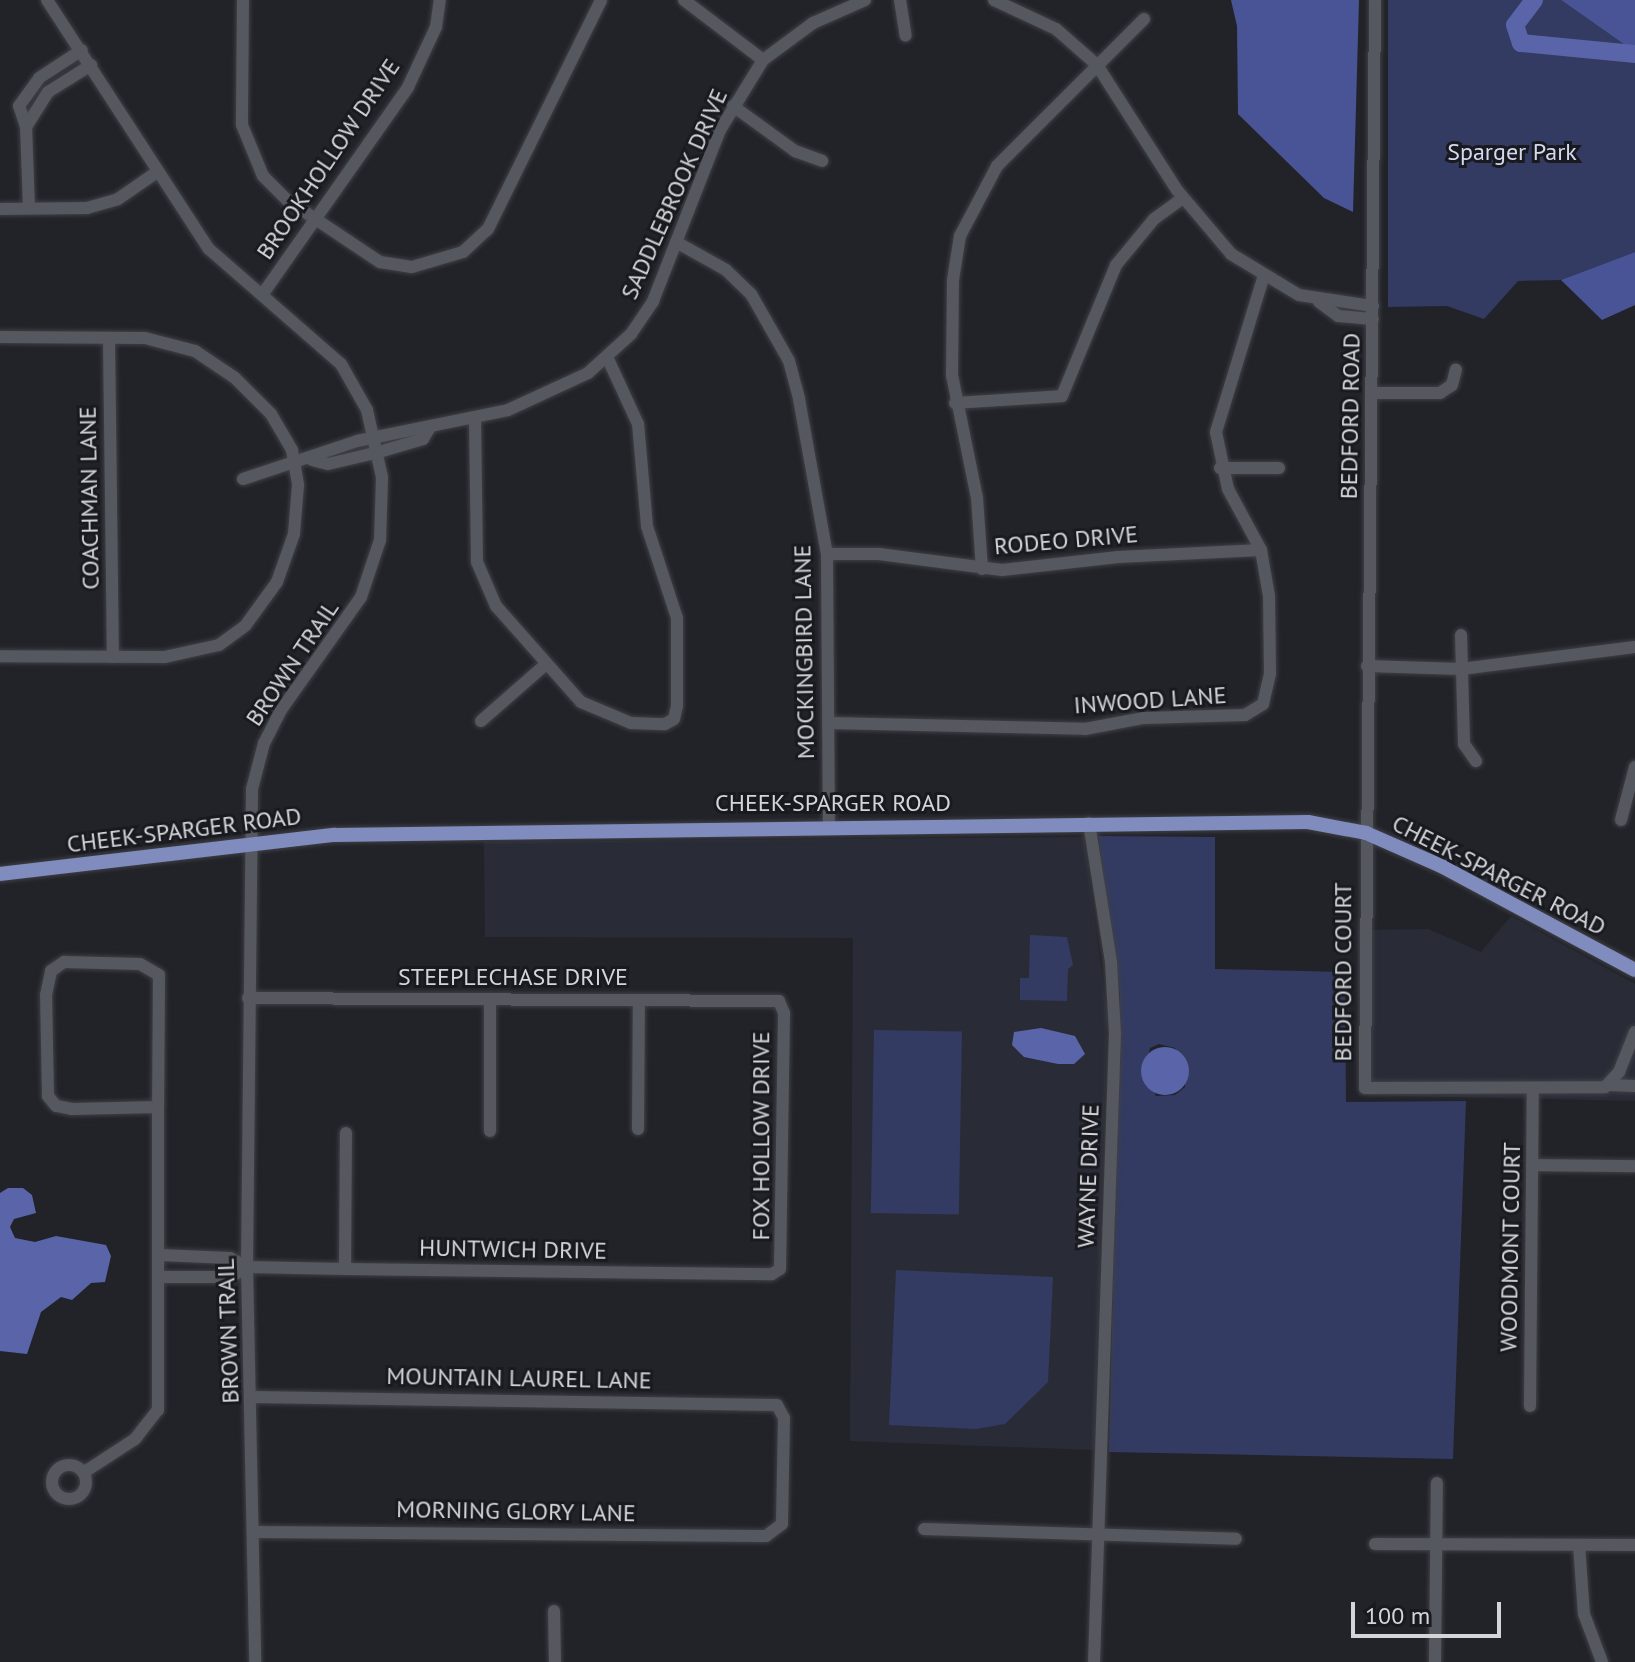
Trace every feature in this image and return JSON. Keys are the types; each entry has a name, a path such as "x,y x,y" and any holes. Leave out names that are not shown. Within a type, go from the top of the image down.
{"main road":[{"name":"CHEEK-SPARGER ROAD","path":"0,874 248,842 505,829 1275,820 1366,833 1525,907 1635,970"}],"street":[{"name":"BROWN TRAIL","path":"47,0 209,249 341,364 375,436 379,452 383,513 370,577 351,618 293,693 264,743 252,789 248,842 247,1267 255,1662"},
{"path":"243,0 242,125 249,151 263,176 317,220 389,265 424,265 451,258 479,240 502,208 601,0"},
{"name":"BROOKHOLLOW DRIVE","path":"262,295 408,87 436,27 440,0"},
{"path":"684,0 763,60"},
{"name":"SADDLEBROOK DRIVE","path":"312,460 324,450 375,436 429,429 536,401 607,357 642,321 733,106 763,60 813,23 865,0"},
{"path":"900,0 906,36"},
{"path":"994,0 1056,29 1097,65 1183,198 1231,254 1264,275 1319,302 1373,313"},
{"name":"BEDFORD ROAD","path":"1366,833 1375,0"},
{"path":"982,569 977,498 955,403 953,280 966,217 997,166 1144,19"},
{"path":"29,208 26,127 19,117 24,93 82,50"},
{"path":"26,127 48,92 91,65"},
{"path":"733,106 795,151 822,161"},
{"path":"0,209 87,208 118,199 157,172"},
{"path":"955,403 1062,396 1116,265 1154,219 1183,198"},
{"name":"MOCKINGBIRD LANE","path":"676,242 726,270 751,294 789,361 827,554 829,826"},
{"name":"INWOOD LANE","path":"829,723 1085,729 1144,718 1254,712 1269,693 1269,596 1261,550 1220,468 1217,418 1264,275"},
{"path":"0,337 109,338 175,344 215,363 271,414 295,464 298,508 288,559 245,626 219,645 192,654 0,656"},
{"name":"COACHMAN LANE","path":"109,338 113,657"},
{"path":"475,418 474,531 480,577 545,665 594,709 644,725 674,719 680,664 677,618 647,526 638,424 607,357"},
{"path":"1372,393 1440,393 1452,385 1456,369"},
{"name":"SADDLEBROOK DRIVE","path":"312,460 328,464 379,452 423,439 429,429"},
{"path":"243,479 312,460"},
{"path":"1220,468 1279,468"},
{"name":"RODEO DRIVE","path":"827,554 879,554 982,569 1261,550"},
{"path":"1461,635 1464,744 1476,761"},
{"path":"1367,666 1461,669 1635,647"},
{"path":"481,721 545,665"},
{"path":"1621,820 1635,767"},
{"name":"WAYNE DRIVE","path":"1089,823 1111,962 1115,1033 1094,1662"},
{"name":"BEDFORD COURT","path":"1366,833 1365,1088 1533,1088"},
{"path":"86,1471 135,1439 158,1410 159,975 140,964 64,962 51,971 46,1063 48,1096 56,1106 158,1107"},
{"name":"STEEPLECHASE DRIVE","path":"248,998 779,1001"},
{"path":"490,999 490,1131"},
{"path":"638,1129 639,1000"},
{"name":"FOX HOLLOW DRIVE","path":"777,1271 783,1227 784,1013 779,1001"},
{"path":"1609,1085 1635,1032"},
{"path":"1533,1088 1635,1086"},
{"name":"WOODMONT COURT","path":"1530,1406 1533,1088"},
{"path":"345,1269 346,1133"},
{"path":"1532,1165 1635,1166"},
{"path":"160,1255 230,1258 247,1267"},
{"path":"160,1277 230,1277 247,1267"},
{"name":"HUNTWICH DRIVE","path":"247,1267 777,1271"},
{"name":"MOUNTAIN LAUREL LANE","path":"252,1397 761,1404 783,1410 783,1507 776,1532"},
{"path":"1435,1662 1437,1483"},
{"path":"924,1529 1097,1532 1236,1539"},
{"name":"MORNING GLORY LANE","path":"254,1532 766,1536 776,1532"},
{"path":"1375,1544 1635,1545"},
{"path":"1579,1545 1584,1614 1602,1662"},
{"path":"554,1611 555,1662"}],"shaded area":[{"path":"1231,0 1359,0 1353,212 1324,198 1238,114 1237,26"},
{"path":"1561,0 1635,0 1635,52"},
{"path":"1635,252 1635,305 1602,320 1561,280"},
{"path":"1084,837 1107,1015 1094,1450 850,1441 853,938 485,937 484,842"},
{"path":"1511,916 1635,984 1635,1101 1359,1095 1358,930 1428,929 1481,952"},
{"path":"1041,1028 1075,1036 1085,1054 1074,1064 1058,1064 1024,1057 1012,1045 1014,1032"},
{"path":"1165,1047 1182,1054 1189,1071 1182,1088 1165,1095 1148,1088 1141,1071 1148,1054"},
{"path":"8,1188 23,1188 32,1195 36,1213 14,1219 10,1227 15,1238 35,1242 56,1236 106,1245 111,1256 105,1282 91,1283 72,1300 61,1297 41,1312 27,1354 0,1351 0,1193"}],"green space":[{"name":"Sparger Park","path":"1388,0 1561,0 1635,52 1635,252 1561,280 1518,281 1484,319 1447,306 1388,307"},
{"path":"1098,836 1215,837 1215,969 1345,972 1346,1102 1466,1101 1453,1459 1109,1452 1120,995","holes":["1159,1044 1175,1048 1185,1066 1185,1087 1175,1095 1156,1096 1145,1073 1150,1048"]},
{"path":"1030,935 1067,937 1073,965 1068,969 1067,1001 1020,1000 1020,978 1029,978"},
{"path":"874,1030 962,1032 959,1215 871,1213"},
{"path":"896,1270 1053,1277 1048,1382 1005,1424 976,1429 889,1425"}],"waterway":[{"path":"1534,0 1515,25 1521,43 1635,54"}]}
